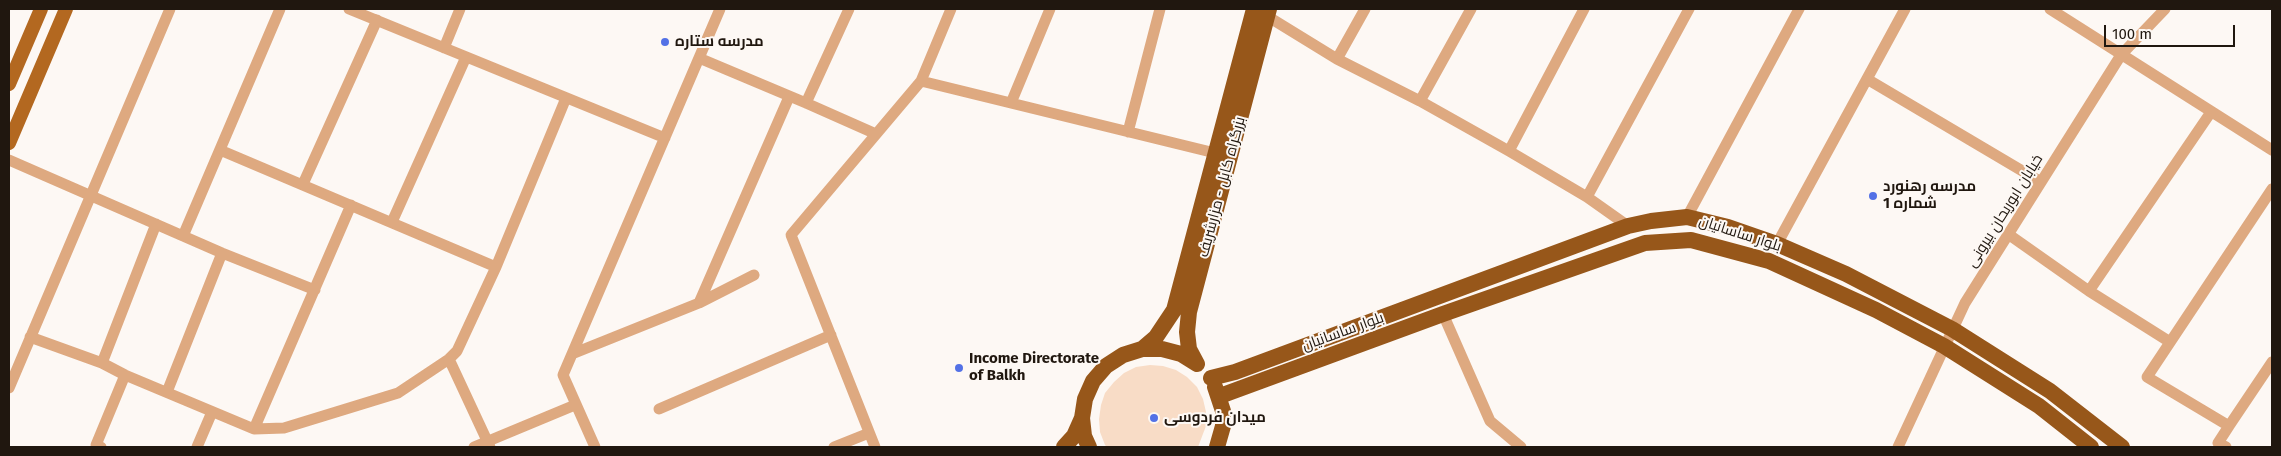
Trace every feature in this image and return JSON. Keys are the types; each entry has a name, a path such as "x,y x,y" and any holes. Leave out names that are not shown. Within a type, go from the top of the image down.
{"highway":[{"name":"بزرگراه کابل - مزارشریف","path":"1142,349 1156,337 1174,310 1215,153 1264,11"},
{"name":"بزرگراه کابل - مزارشریف","path":"1198,364 1189,349 1187,332 1189,312 1264,11"},
{"name":"بلوار ساسانیان","path":"1211,378 1244,368 1628,226 1687,217 1728,227 1778,244 1846,274 1952,329 2050,391 2122,447"},
{"name":"بلوار ساسانیان","path":"1220,396 1443,314 1645,243 1692,240 1769,261 1876,310 1944,346 2039,406 2091,447"},
{"path":"1064,447 1074,436 1082,418 1085,399 1093,381 1106,366 1123,355 1142,349 1162,349 1180,354 1198,364 1211,378 1220,396 1223,411 1223,426 1217,447"},
{"path":"1082,418 1084,436 1089,447"}],"main road":[{"path":"9,84 41,9"},
{"path":"9,143 66,9"}],"street":[{"path":"9,388 170,9"},
{"path":"183,236 280,9"},
{"path":"349,9 361,11 377,20 664,138"},
{"path":"444,48 460,9"},
{"path":"595,447 563,375 720,9"},
{"path":"806,103 848,9"},
{"path":"875,447 791,235 921,81 951,9"},
{"path":"1011,103 1050,9"},
{"path":"1128,132 1160,9"},
{"path":"1337,59 1365,9"},
{"path":"1420,101 1471,9"},
{"path":"1509,151 1584,9"},
{"path":"1587,197 1689,9"},
{"path":"1687,217 1799,9"},
{"path":"1778,244 1905,9"},
{"path":"2050,9 2272,150"},
{"name":"خیابان ابوریحان بیرونی","path":"1898,447 1965,304 2121,55 2165,9"},
{"path":"1264,11 1337,59 1420,101 1509,151 1587,197 1628,226"},
{"path":"303,184 377,20"},
{"path":"392,222 466,57"},
{"path":"699,58 876,134"},
{"path":"1867,79 2041,182"},
{"path":"921,81 1215,153"},
{"path":"699,303 789,97"},
{"path":"30,337 102,363 125,375 254,429 284,428 398,392 449,359 457,351 496,267 566,98"},
{"path":"2089,291 2212,112"},
{"path":"220,150 496,267"},
{"path":"9,160 222,253 315,290"},
{"path":"2229,426 2147,376 2272,189"},
{"path":"254,429 351,205"},
{"path":"102,363 156,224"},
{"path":"2008,234 2089,291 2170,342"},
{"path":"167,392 222,253"},
{"path":"572,354 699,303 754,275"},
{"path":"1443,314 1490,421 1521,447"},
{"path":"659,409 831,335"},
{"path":"449,359 489,445"},
{"path":"2226,447 2218,442 2272,362"},
{"path":"101,447 96,445 125,375"},
{"path":"474,447 489,445 575,405"},
{"path":"196,447 212,412"},
{"path":"834,447 868,432"}],"shaded area":[{"path":"1150,365 1176,370 1197,387 1203,399 1206,412 1206,426 1198,447 1107,447 1105,445 1100,432 1099,419 1105,393 1124,373 1136,367"}],"place":[{"name":"مدرسه ستاره","path":"665,42"},
{"name":"مدرسه رهنورد شماره 1","path":"1873,196"},
{"name":"Income Directorate of Balkh","path":"959,368"},
{"name":"میدان فردوسی","path":"1154,418"}]}
